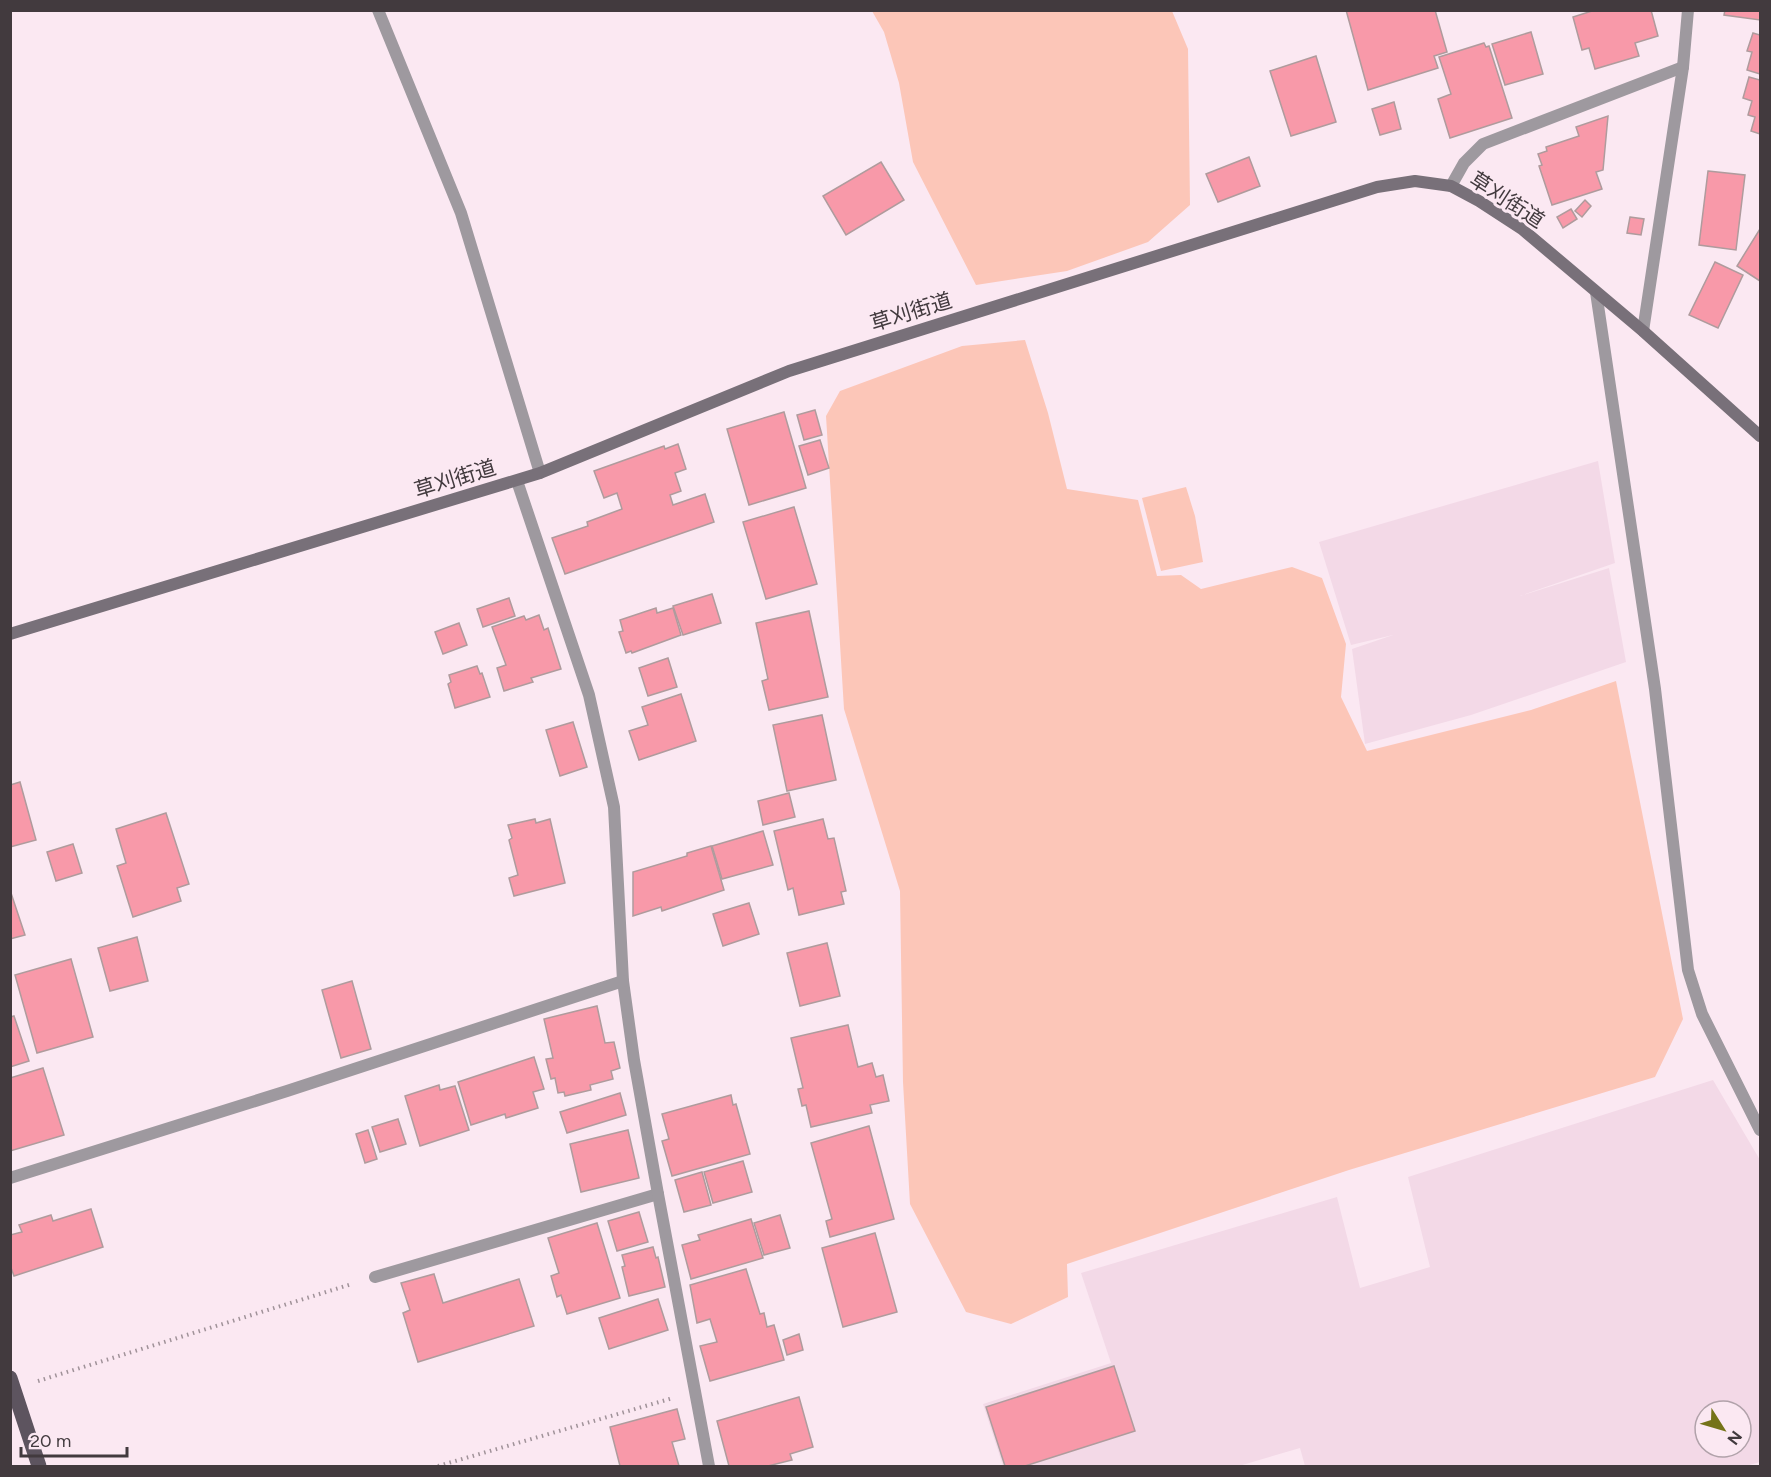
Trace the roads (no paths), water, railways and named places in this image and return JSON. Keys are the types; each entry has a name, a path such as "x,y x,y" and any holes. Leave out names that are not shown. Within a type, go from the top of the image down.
{"main road":[{"path":"12,1384 39,1467"}],"street":[{"path":"378,10 461,213 540,473"},
{"path":"1643,331 1683,67 1688,10"},
{"path":"1451,186 1464,163 1483,144 1683,67"},
{"name":"草刈街道","path":"10,634 517,481 811,364 1377,187 1415,181 1451,186 1522,229 1643,331 1761,436"},
{"path":"1596,291 1655,688 1688,970 1702,1014 1761,1130"},
{"path":"517,481 589,695 609,780 614,807 623,981 658,1194 709,1467"},
{"path":"10,1178 623,981"},
{"path":"375,1276 658,1194"}]}
